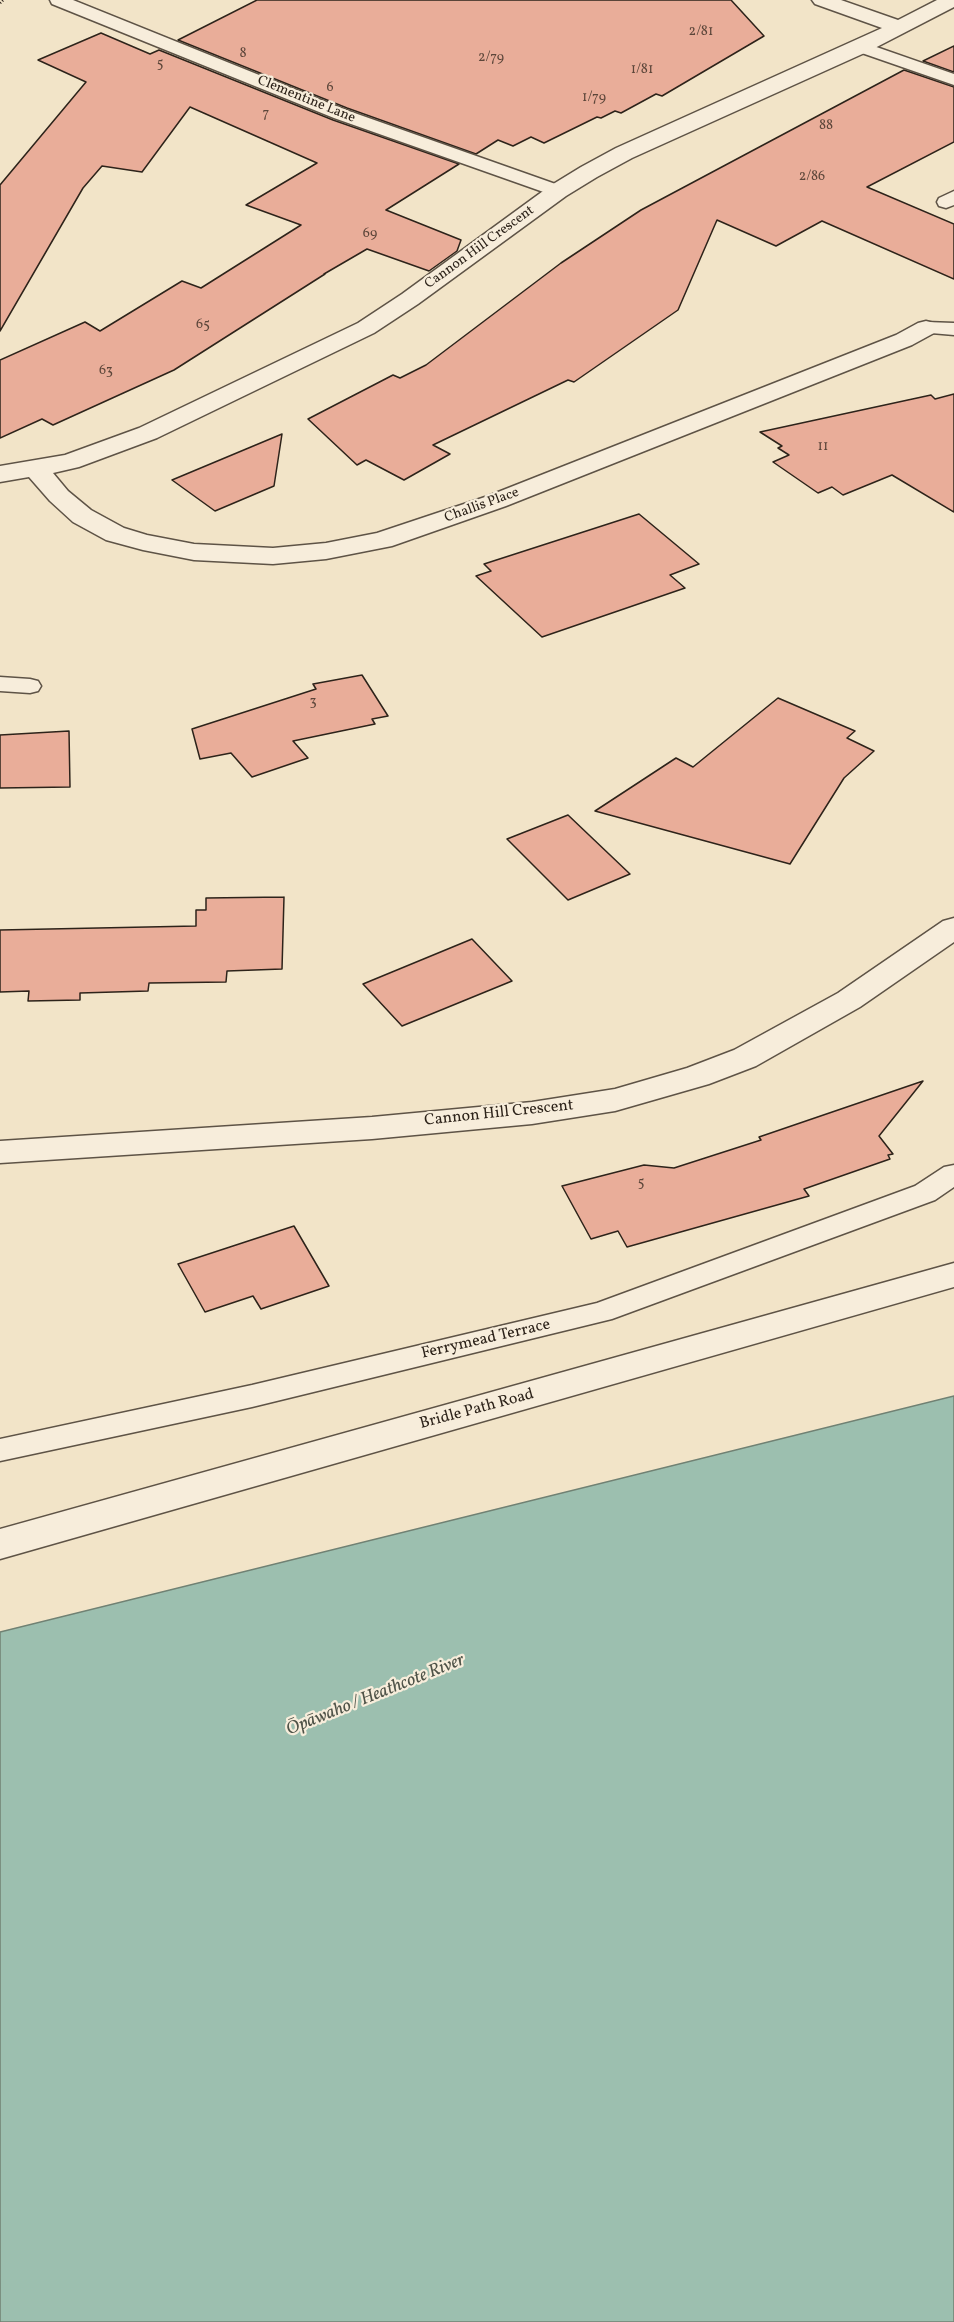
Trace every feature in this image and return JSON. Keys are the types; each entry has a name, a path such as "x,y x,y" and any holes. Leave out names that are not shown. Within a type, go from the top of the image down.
{"street":[{"path":"822,0 898,27"},
{"name":"Cannon Hill Crescent","path":"0,474 70,462 148,433 366,328 410,299 558,191 624,153 862,47 952,0"},
{"name":"Challis Place","path":"36,469 59,496 82,516 115,534 143,542 194,552 273,556 326,551 384,540 497,501 904,340 926,328"},
{"name":"Cannon Hill Crescent","path":"0,1152 372,1128 532,1113 615,1100 698,1076 745,1058 849,1000 954,928"},
{"name":"Bridle Path Road","path":"0,1544 954,1275"}],"lane":[{"name":"Clementine Lane","path":"58,0 340,114 558,191"},
{"path":"862,47 954,80"},
{"path":"926,328 954,329"},
{"path":"0,684 30,686"},
{"name":"Ferrymead Terrace","path":"0,1450 252,1396 603,1312 925,1193 954,1174"}],"water":[{"name":"Ōpāwaho / Heathcote River","path":"954,1396 954,2322 0,2322 0,1632"}],"building":[{"path":"257,0 731,0 764,36 662,96 656,94 621,113 615,111 601,118 597,117 544,143 531,137 513,146 498,140 476,154 347,108 178,40"},
{"path":"101,33 150,54 159,50 333,120 459,164 386,210 461,240 457,251 429,271 367,249 174,370 53,425 42,419 0,438 0,360 85,322 100,331 182,281 201,288 301,225 246,205 317,163 190,107 142,172 102,166 83,188 0,331 0,185 86,82 38,60"},
{"path":"954,46 954,72 923,61"},
{"path":"904,70 954,87 954,142 867,187 954,224 954,279 822,221 776,246 717,220 678,310 574,382 568,380 433,445 450,454 404,480 366,460 357,465 308,419 393,375 400,378 426,365 561,263 641,210"},
{"path":"954,394 954,512 892,475 843,495 832,487 818,493 773,462 789,455 778,448 782,446 760,432 931,395 935,399"},
{"path":"282,434 274,486 215,511 172,480"},
{"path":"639,514 699,564 670,575 685,588 542,637 476,576 491,571 484,564"},
{"path":"362,675 388,716 372,719 375,724 293,741 308,758 252,777 231,753 200,759 192,729 316,689 313,684"},
{"path":"778,698 855,731 847,738 874,751 844,778 790,864 595,811 676,758 693,767"},
{"path":"69,731 70,787 0,788 0,735"},
{"path":"568,815 630,874 568,900 507,839"},
{"path":"284,897 282,969 227,971 226,982 149,983 148,991 80,993 80,1000 28,1001 29,991 0,992 0,930 196,926 196,910 206,910 206,898"},
{"path":"472,939 512,981 402,1026 363,984"},
{"path":"923,1081 879,1136 893,1154 888,1155 890,1159 804,1189 809,1196 627,1247 618,1231 591,1239 562,1186 644,1165 674,1168 761,1140 759,1137"},
{"path":"294,1226 329,1286 261,1309 253,1296 205,1312 178,1264"}]}
